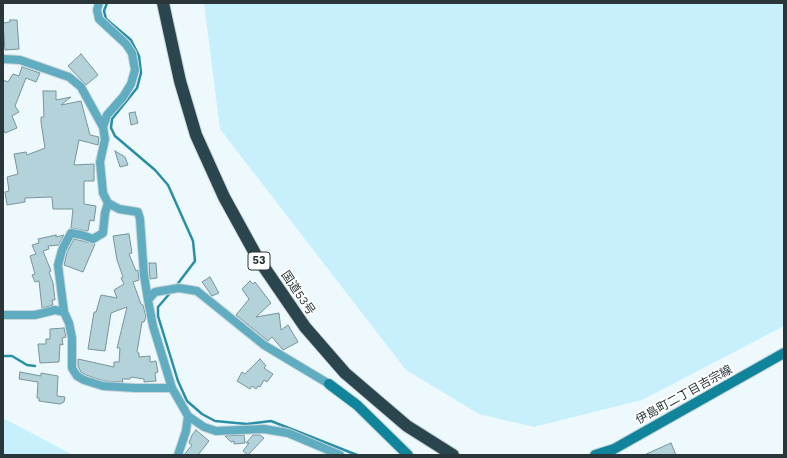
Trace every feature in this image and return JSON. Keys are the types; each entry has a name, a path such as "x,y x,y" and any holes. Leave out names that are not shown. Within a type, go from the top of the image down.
{"highway":[{"name":"国道53号","path":"163,3 180,81 196,135 224,197 261,263 304,327 345,373 407,426 452,455"}],"street":[{"path":"99,3 97,10 99,19 126,44 132,53 135,70 131,84 123,97 107,115 103,127"},
{"path":"3,59 20,60 69,76 81,87 103,127 105,140 100,162 103,193 108,203 119,209 138,212 140,219 144,275 153,326 172,388 188,416 204,427 216,431 264,429 288,433 340,455"},
{"path":"108,203 105,213 103,233 93,239 71,233 62,250 58,265 64,312 69,324 72,338 72,368 77,376 84,380 103,386 172,388"},
{"path":"148,300 155,292 163,290 179,288 196,291 264,345 329,384 357,405 408,455"},
{"path":"3,315 35,316 54,310 64,312"},
{"name":"伊島町二丁目吉宗線","path":"595,455 614,449 784,353"},
{"path":"178,455 186,430 188,416"}],"shaded area":[{"path":"204,3 784,3 784,326 642,400 534,427 479,414 406,370 220,129"},
{"path":"3,418 73,455 3,455"}],"building":[{"path":"10,20 17,20 19,49 5,50 3,23 10,22"},
{"path":"81,54 98,75 86,85 68,66"},
{"path":"22,67 40,73 36,82 26,78 15,106 19,112 12,116 17,128 5,133 3,129 3,80 8,82 13,74 19,76"},
{"path":"43,91 56,91 56,100 71,97 61,105 81,101 90,135 99,137 98,145 79,140 74,165 94,164 94,181 84,181 84,204 96,206 94,221 90,220 88,231 71,228 73,209 53,209 52,197 25,198 25,202 7,205 5,192 9,191 7,177 18,174 14,154 26,152 27,155 45,148 41,122 41,117 44,117"},
{"path":"135,112 138,123 131,125 129,113"},
{"path":"115,151 125,157 128,165 120,167"},
{"path":"129,234 132,253 129,254 136,271 138,270 139,280 133,282 141,304 143,305 146,317 144,322 142,322 137,352 139,353 139,357 150,356 150,362 156,361 158,372 155,373 156,381 144,382 144,379 131,377 130,379 122,379 123,382 104,381 86,375 81,372 78,366 78,359 114,367 114,362 119,362 120,348 117,348 127,307 111,313 105,351 88,349 94,312 96,312 101,295 117,298 114,290 124,284 121,278 123,277 117,260 113,236"},
{"path":"56,235 56,237 64,235 59,245 48,246 49,249 43,251 51,271 49,272 53,283 55,300 52,300 53,305 42,308 39,281 35,282 32,275 35,274 30,256 36,254 32,245 39,243 38,239"},
{"path":"74,239 95,244 83,272 64,265 67,252"},
{"path":"149,263 156,263 157,278 150,279"},
{"path":"210,277 219,293 212,296 202,282"},
{"path":"250,281 253,284 255,282 271,303 256,317 279,313 281,330 288,325 298,342 283,350 272,337 268,341 236,315 249,299 242,289"},
{"path":"64,328 66,337 62,338 63,345 60,344 59,362 40,363 38,344 46,344 46,339 50,339 50,329"},
{"path":"260,359 266,366 264,368 273,374 267,382 264,380 260,387 258,386 256,389 252,386 250,389 237,381 242,372 245,374"},
{"path":"20,372 41,376 41,373 58,376 57,396 65,397 64,402 60,404 39,401 39,398 37,398 38,382 19,379"},
{"path":"196,430 209,441 198,455 184,455 192,445 189,443"},
{"path":"244,435 245,443 234,444 234,441 231,442 225,436"},
{"path":"253,435 260,435 264,438 248,455 243,451 249,443 246,443"},
{"path":"671,443 676,455 644,455"}],"waterway":[{"path":"107,3 104,11 106,19 131,40 139,56 141,73 137,88 112,119 111,128 115,136 155,170 168,185 193,241 195,261 176,286"},
{"path":"171,292 158,307 158,316 178,381 187,401 202,414 215,421 247,424 271,421 357,455"},
{"path":"3,356 12,356 27,365 35,366"},
{"path":"105,382 116,383"}]}
